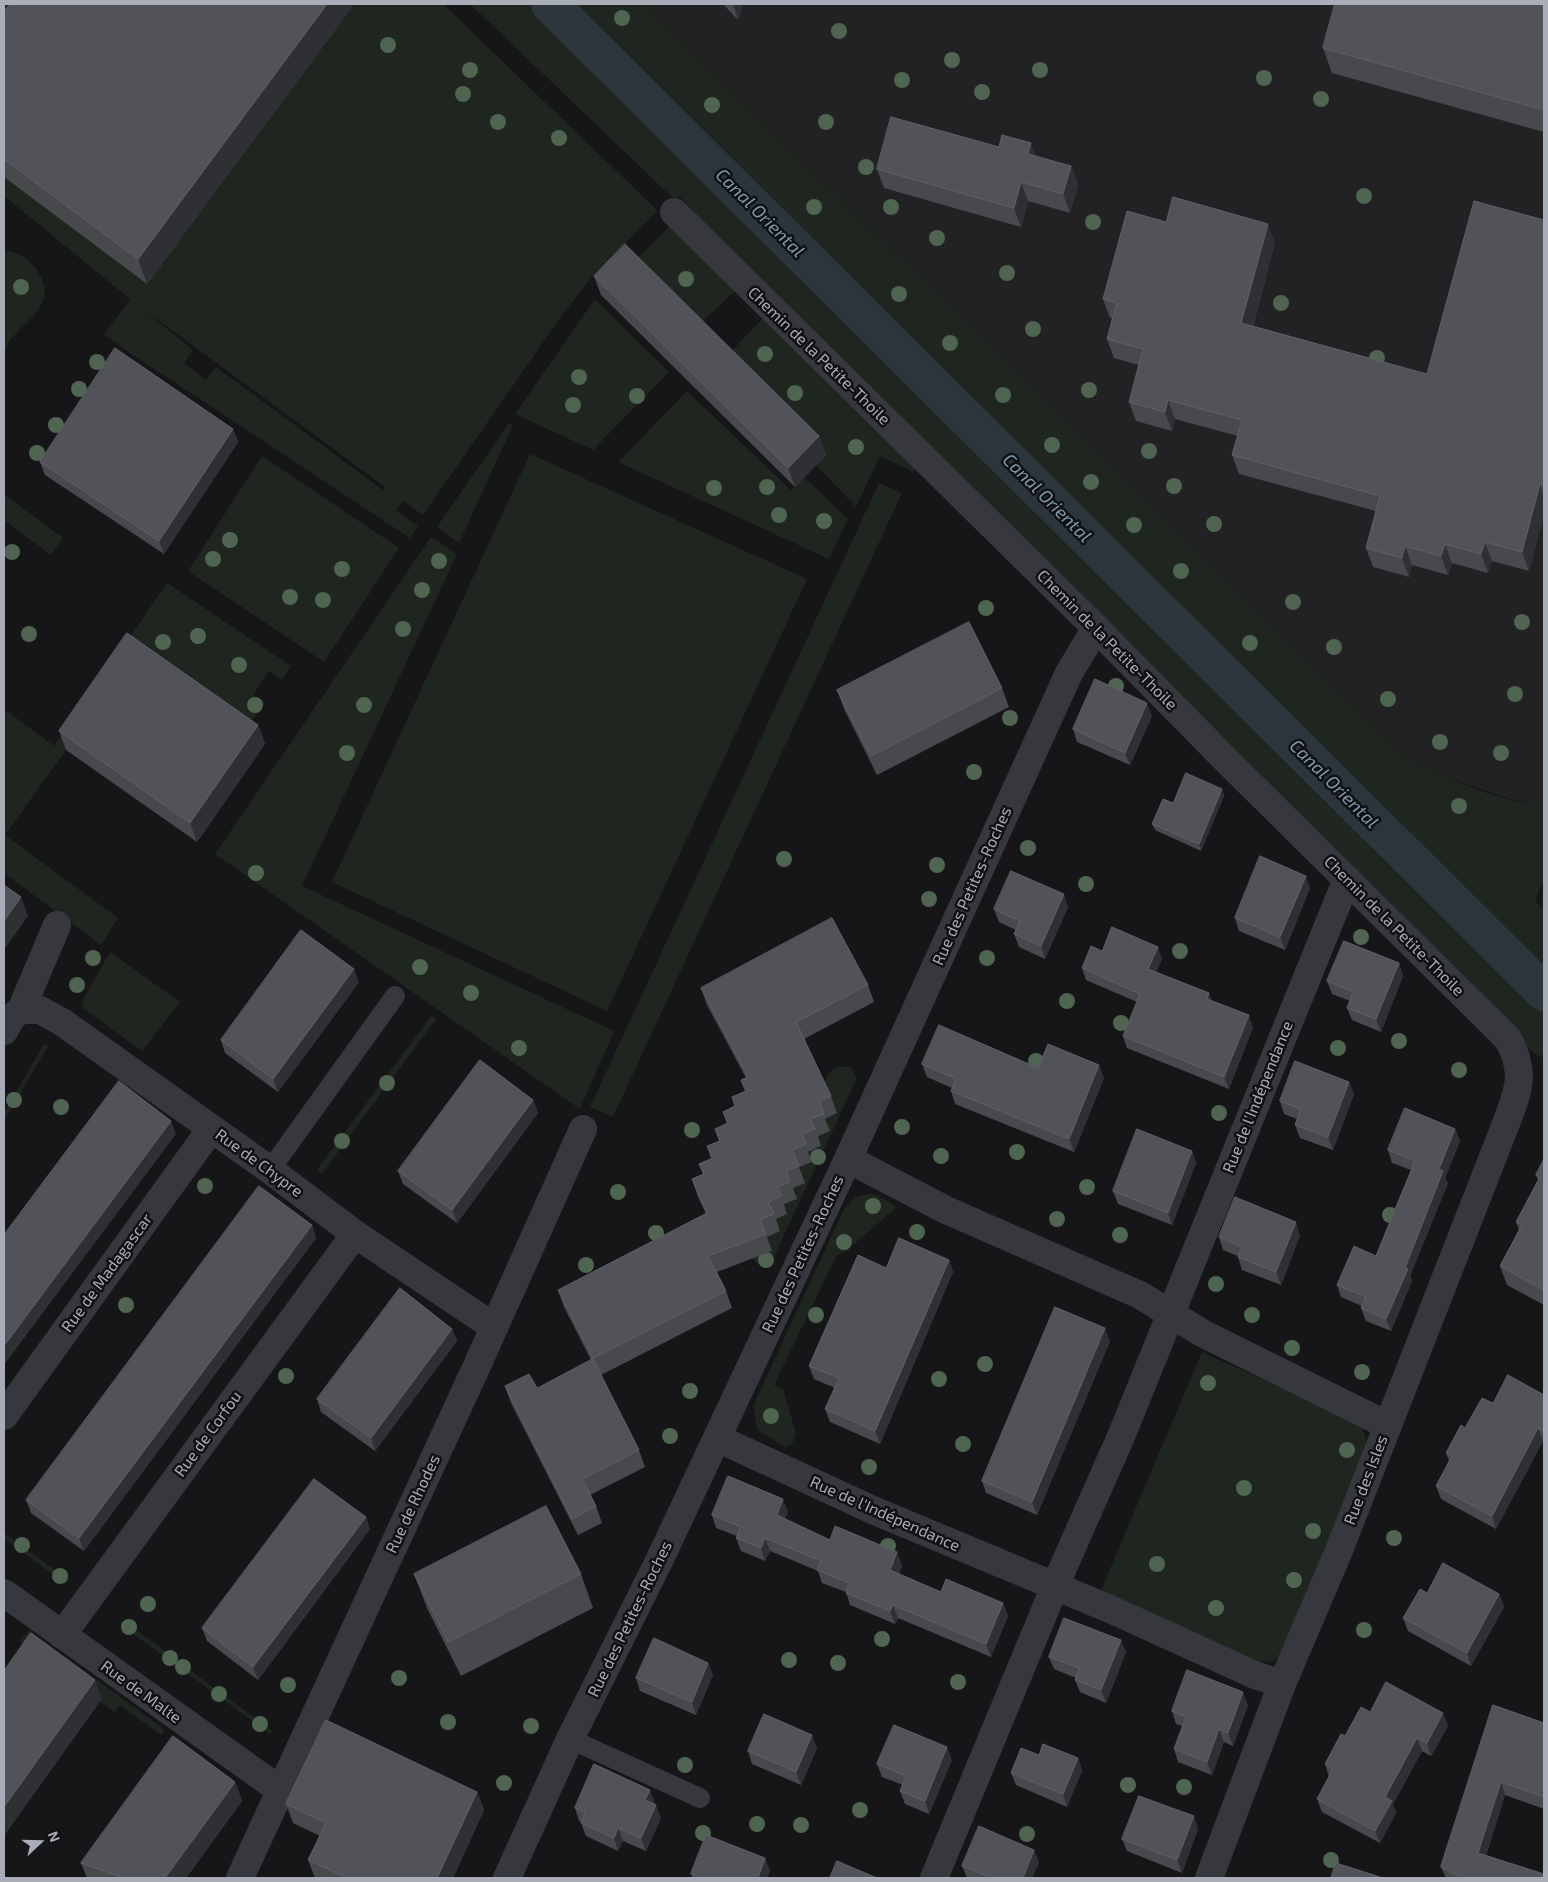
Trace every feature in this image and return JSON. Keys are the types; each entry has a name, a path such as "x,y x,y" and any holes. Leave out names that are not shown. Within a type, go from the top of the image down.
{"street":[{"name":"Chemin de la Petite-Thoile","path":"674,212 1096,628 1508,1039 1517,1056 1519,1081"},
{"name":"Rue des Petites-Roches","path":"507,1878 570,1739 717,1438 848,1160 1069,673 1096,628"},
{"name":"Rue de l'Indépendance","path":"934,1878 1055,1586 1122,1434 1347,879"},
{"path":"4,1031 12,1017 21,1010 58,926"},
{"name":"Rue de Chypre","path":"21,1010 40,1010 62,1022 270,1170 354,1234 494,1327"},
{"name":"Rue des Isles","path":"1209,1878 1282,1684 1338,1552 1506,1126 1519,1081"},
{"name":"Rue de Madagascar","path":"4,1416 211,1129"},
{"name":"Rue de Rhodes","path":"240,1878 494,1327 583,1129"},
{"path":"848,1160 946,1210 1140,1295 1170,1314 1265,1365 1388,1425"},
{"name":"Rue de Corfou","path":"62,1635 354,1234"},
{"name":"Rue de l'Indépendance","path":"717,1438 875,1511 1055,1586 1255,1675 1282,1684"},
{"name":"Rue de Malte","path":"4,1593 280,1790"}],"lane":[{"path":"270,1170 395,996"},
{"path":"570,1739 700,1798"}],"shaded area":[{"path":"4,4 443,4 658,211 594,274 562,315 423,515 403,501 396,510 418,526 410,538 104,334 130,299 4,196","holes":["142,308 385,487 383,490 216,367 206,380 184,363 193,350"]},
{"path":"470,4 644,4 1405,757 1473,788 1509,799 1544,804 1544,879 1535,900 1544,911 1544,1052 1541,1058 1515,1037 691,214 693,211 679,196 675,200"},
{"path":"644,4 1544,4 1544,804 1532,804 1500,796 1444,776 1405,757"},
{"path":"673,223 738,288 697,327 632,263"},
{"path":"4,251 18,254 33,265 43,283 44,296 33,316 8,344 4,355"},
{"path":"595,299 669,372 593,450 515,414"},
{"path":"765,316 918,464 913,472 880,456 856,507 816,465 825,455 726,357"},
{"path":"687,391 791,490 804,477 848,519 829,559 618,462"},
{"path":"509,423 513,425 459,543 437,527"},
{"path":"530,454 807,579 607,1011 332,882"},
{"path":"262,456 399,548 324,662 188,571"},
{"path":"879,483 902,493 613,1117 590,1107"},
{"path":"4,494 63,538 51,555 4,520"},
{"path":"431,537 457,554 302,886 614,1031 580,1109 215,854"},
{"path":"167,583 291,666 282,680 269,671 253,695 265,703 245,730 66,750 5,835 118,918 101,945 4,873 4,709 54,746"},
{"path":"110,952 180,1002 142,1051 84,1009 82,1001"},
{"path":"432,1015 436,1019 322,1174 317,1171 321,1164"},
{"path":"44,1044 48,1046 4,1121 4,1113"},
{"path":"837,1067 851,1067 857,1078 772,1261 767,1267 762,1266 752,1258 744,1243 766,1237 793,1188 798,1168 808,1152 821,1146 817,1137 825,1119 837,1113 824,1084 828,1074"},
{"path":"871,1193 894,1204 896,1208 846,1251 837,1255 774,1385 783,1389 796,1434 792,1444 786,1447 757,1430 753,1406 844,1209 856,1197"},
{"path":"1202,1352 1351,1419 1361,1427 1365,1438 1367,1447 1288,1651 1271,1662 1258,1661 1101,1590"},
{"path":"4,1533 69,1580 66,1584 4,1538"},
{"path":"123,1620 272,1731 270,1734 120,1624"},
{"path":"29,1630 165,1730 161,1735 120,1705 115,1712 100,1702 101,1699 20,1642"}],"building":[{"path":"10,4 327,4 138,259 4,159 4,12"},
{"path":"1335,4 1544,4 1544,110 1323,48"},
{"path":"891,117 999,147 1002,135 1031,143 1028,154 1071,166 1063,194 1021,182 1014,208 877,169"},
{"path":"1173,197 1268,224 1241,323 1427,374 1474,201 1544,220 1544,480 1543,485 1540,484 1522,552 1485,542 1481,554 1445,544 1441,556 1405,546 1402,558 1366,548 1380,496 1232,455 1242,420 1168,400 1165,412 1129,402 1143,349 1107,339 1117,303 1103,299 1127,211 1166,222"},
{"path":"625,244 819,436 788,468 594,276"},
{"path":"115,348 233,429 159,541 40,462"},
{"path":"969,622 1002,688 871,756 837,690"},
{"path":"127,633 258,725 190,823 59,731"},
{"path":"1095,679 1147,703 1125,753 1073,729"},
{"path":"1186,773 1222,789 1199,844 1152,824 1163,799 1173,803"},
{"path":"1260,856 1306,876 1280,937 1235,918"},
{"path":"1011,871 1064,894 1041,946 1014,934 1020,921 994,909"},
{"path":"4,885 21,897 4,921"},
{"path":"832,918 868,985 796,1022 831,1096 819,1101 824,1114 810,1119 815,1129 802,1134 806,1144 792,1150 799,1166 786,1171 790,1182 777,1187 781,1196 768,1202 774,1214 760,1220 766,1234 708,1256 726,1291 593,1358 558,1290 707,1213 692,1179 704,1174 699,1164 713,1158 707,1146 720,1141 715,1129 728,1123 723,1112 735,1106 732,1097 746,1091 741,1080 748,1077 701,988"},
{"path":"1112,927 1158,947 1148,969 1209,993 1207,999 1249,1015 1224,1077 1123,1036 1140,994 1082,968 1091,946 1102,951"},
{"path":"301,930 354,969 273,1079 221,1040"},
{"path":"1344,941 1399,963 1376,1019 1347,1008 1353,992 1327,981"},
{"path":"939,1025 1038,1068 1048,1044 1099,1065 1069,1139 951,1091 956,1079 922,1064"},
{"path":"480,1060 533,1100 452,1210 398,1171"},
{"path":"1295,1061 1349,1082 1328,1137 1295,1125 1301,1109 1280,1101"},
{"path":"119,1081 171,1121 4,1346 4,1235"},
{"path":"1405,1108 1455,1129 1439,1169 1443,1171 1405,1268 1408,1269 1386,1319 1361,1308 1366,1297 1337,1285 1354,1246 1376,1256 1415,1161 1388,1150"},
{"path":"1137,1129 1192,1151 1168,1213 1113,1191"},
{"path":"1544,1159 1544,1290 1500,1266 1522,1225 1516,1222 1540,1177 1536,1175"},
{"path":"259,1186 312,1225 79,1538 26,1500"},
{"path":"1235,1197 1296,1222 1276,1272 1238,1257 1242,1247 1219,1237"},
{"path":"899,1238 949,1260 875,1431 825,1409 839,1378 809,1366 858,1255 886,1268"},
{"path":"400,1288 452,1329 371,1438 317,1399"},
{"path":"1055,1307 1105,1328 1032,1502 982,1481"},
{"path":"593,1359 639,1450 582,1479 596,1506 572,1519 505,1386 529,1374 537,1388"},
{"path":"1508,1375 1544,1395 1544,1432 1538,1428 1492,1516 1436,1486 1452,1456 1446,1453 1461,1425 1465,1428 1482,1398 1493,1403"},
{"path":"728,1476 783,1499 777,1515 830,1540 835,1526 897,1552 890,1570 941,1592 946,1579 1003,1603 986,1644 893,1605 890,1611 846,1593 849,1583 817,1570 821,1561 765,1538 761,1548 736,1538 741,1527 712,1515"},
{"path":"314,1479 366,1517 253,1667 202,1628"},
{"path":"546,1506 581,1574 448,1642 414,1574"},
{"path":"1443,1563 1499,1594 1467,1653 1403,1618 1420,1589 1427,1593"},
{"path":"1064,1618 1121,1640 1101,1690 1075,1680 1079,1668 1049,1657"},
{"path":"31,1633 95,1680 4,1807 4,1671"},
{"path":"654,1638 708,1663 692,1702 636,1678"},
{"path":"1187,1670 1243,1692 1228,1733 1219,1729 1207,1762 1174,1749 1186,1717 1172,1711"},
{"path":"1386,1682 1443,1713 1427,1743 1417,1738 1385,1797 1392,1801 1375,1831 1317,1799 1333,1769 1325,1764 1341,1734 1345,1736 1361,1707 1370,1712"},
{"path":"1493,1705 1544,1723 1544,1797 1501,1782 1478,1853 1544,1874 1544,1878 1463,1878 1441,1867"},
{"path":"764,1714 812,1735 796,1772 748,1751"},
{"path":"326,1720 477,1792 437,1878 347,1878 308,1860 326,1823 286,1804"},
{"path":"894,1725 947,1747 925,1801 900,1791 906,1776 877,1764"},
{"path":"173,1736 235,1782 165,1878 124,1878 81,1863"},
{"path":"1043,1744 1078,1758 1063,1794 1011,1773 1021,1748 1039,1755"},
{"path":"594,1764 650,1790 645,1800 656,1805 641,1838 618,1828 614,1838 581,1823 585,1813 575,1808"},
{"path":"1139,1796 1194,1816 1177,1860 1122,1839"},
{"path":"979,1826 1034,1850 1023,1878 990,1878 962,1866"},
{"path":"706,1835 765,1858 758,1878 702,1878 691,1874"},
{"path":"837,1861 877,1878 830,1878"},
{"path":"1336,1863 1383,1878 1331,1878"}],"waterway":[{"name":"Canal Oriental","path":"550,4 1544,992"}]}
